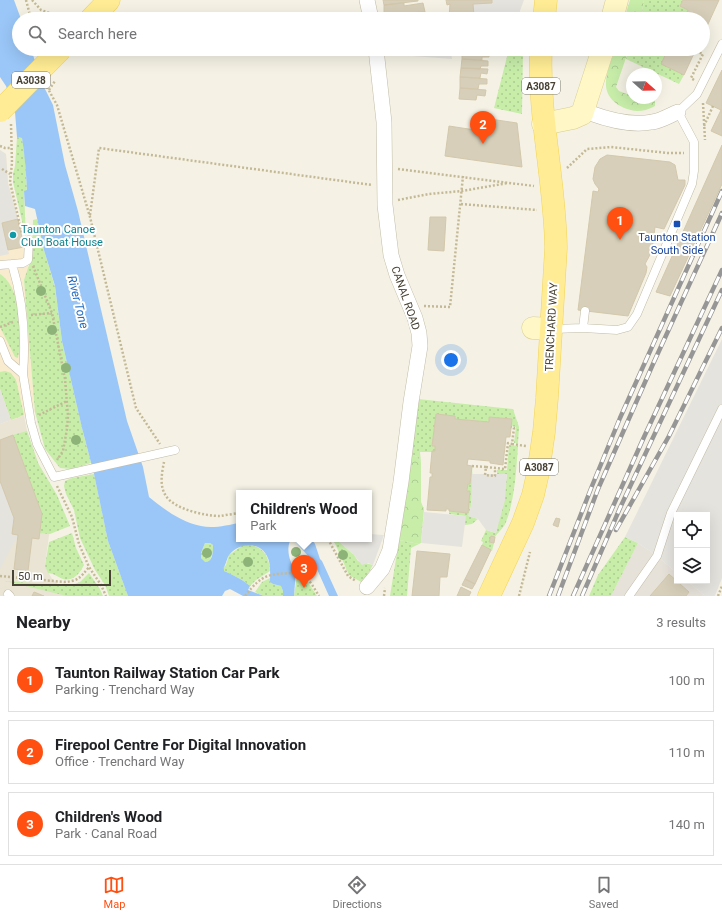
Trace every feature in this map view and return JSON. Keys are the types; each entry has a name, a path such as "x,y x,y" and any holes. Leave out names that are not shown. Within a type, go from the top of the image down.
{"main road":[{"path":"98,12 109,0"},
{"path":"545,12 546,0"},
{"name":"A3038","path":"6,116 55,56"},
{"name":"TRENCHARD WAY","path":"489,596 523,523 536,484 544,432 542,328 556,248 555,213 543,124 541,56"}],"street":[{"path":"367,0 370,12"},
{"path":"614,12 617,0"},
{"name":"CANAL ROAD","path":"367,587 382,569 390,550 420,346 419,333 391,255 384,187 384,122 377,56"},
{"path":"543,124 573,118 582,114 601,56"},
{"path":"585,106 590,113 622,122 632,123 652,122 678,112"}],"lane":[{"path":"542,328 618,330 628,327 637,314 692,184 695,153 694,142 678,112 697,94 722,44"},
{"path":"0,265 23,263 28,260 29,240"},
{"path":"12,264 18,284 23,316 25,350 23,374 31,419 37,444 54,477 175,450"},
{"path":"583,328 585,311"},
{"path":"0,341 8,361 23,374"},
{"path":"629,596 657,556 671,513 722,409"}],"path":[{"path":"26,0 29,12"},
{"path":"32,0 41,10 47,12"},
{"path":"45,83 57,105 90,218 136,408 145,423 156,436 165,452 162,486 166,496 180,507 198,513 219,516 236,513"},
{"path":"704,127 713,106"},
{"path":"6,116 12,148 10,182 28,260 35,268 52,313 65,379 68,416 63,451 56,462 54,477 72,517 79,544 89,567 101,585 106,596"},
{"path":"0,146 12,148"},
{"path":"406,169 536,186 551,183 587,149 611,147 695,153"},
{"path":"90,218 100,148 384,187"},
{"path":"2,169 10,174"},
{"path":"410,305 450,307 463,176"},
{"path":"402,199 510,183"},
{"path":"461,204 537,210"},
{"path":"23,316 52,313"},
{"path":"31,419 67,401"},
{"path":"472,466 505,469 508,443 512,444 514,428 511,427"},
{"path":"486,467 485,474 495,476 495,468"},
{"path":"330,542 348,576 367,587"},
{"path":"0,576 64,582 74,581 89,567"},
{"path":"245,596 259,580 270,574 297,573 301,574 309,581 319,596"},
{"path":"718,596 722,586"}],"shaded area":[{"path":"492,0 524,0 520,12 474,12 473,4 492,3"},
{"path":"412,56 452,56 452,59"},
{"path":"0,150 6,154 8,183 18,219 2,223 8,250 24,247 29,269 24,280 35,412 0,424"},
{"path":"0,150 6,154 8,183 18,219 2,223 9,254 0,256"},
{"path":"722,339 722,578 715,596 705,596 691,584 710,584 710,512 674,512 674,570 638,543 625,537"},
{"path":"0,389 11,420 0,424"},
{"path":"24,415 27,431 53,505 45,566 52,579 59,585 67,596 0,596 0,424"},
{"path":"472,474 507,474 505,500 496,533 486,530 478,519 468,516 471,506"},
{"path":"0,481 14,518 12,534 18,535 0,569"},
{"path":"424,512 466,516 462,547 421,543"},
{"path":"372,534 384,535 373,565 368,563 362,565 354,555 339,542 372,542"},
{"path":"638,543 674,570 674,584 691,584 705,596 611,596"}],"green space":[{"path":"630,0 644,0 642,12 626,12"},
{"path":"644,0 683,0 680,6 688,10 687,12 642,12"},
{"path":"507,56 523,56 522,114 494,108"},
{"path":"613,56 627,56 616,87 619,91 626,94 626,104 655,104 655,106 637,111 621,107 609,96 606,81"},
{"path":"627,56 672,56 684,75 679,84 662,76 662,68 645,68 626,59"},
{"path":"17,137 22,138 25,157 27,191 24,191 26,238 13,182"},
{"path":"37,219 55,287 62,341 91,463 71,469 60,468 45,449 35,412 24,280 32,256 33,220"},
{"path":"0,274 13,290 19,312 20,337 18,358 15,357 0,327"},
{"path":"5,371 11,373 16,380 24,415 11,420 0,389 0,372"},
{"path":"418,399 513,409 519,427 518,443 514,443 516,427 511,426 512,419 490,417 489,422 455,419 455,416 436,414 432,446 435,446 435,451 420,452 421,462 417,457 409,453"},
{"path":"27,431 38,463 57,495 70,526 50,534 39,533 42,514 13,435"},
{"path":"509,445 518,446 513,494 505,524 495,537 491,537 489,542 494,543 492,551 482,545 483,542 481,541 486,530 496,533 507,475 497,474 497,470 507,470"},
{"path":"409,453 417,457 421,462 421,502 424,509 421,543 419,544 399,540"},
{"path":"472,466 473,479 469,516 478,519 472,524 465,525 465,516 449,514 449,511 468,513 468,484 470,484"},
{"path":"94,474 108,541 128,596 109,596 105,585 95,570 80,538 74,510 66,494 64,486 65,481 72,478"},
{"path":"72,533 76,548 84,565 76,576 67,580 48,573 45,566 49,542"},
{"path":"625,537 638,543 611,596 589,596 598,575"},
{"path":"399,540 419,544 411,548 407,596 390,596"},
{"path":"334,542 339,542 354,555 358,561 373,565 363,582 349,575"},
{"path":"205,543 210,543 213,545 213,552 210,560 205,563 201,558 201,553"},
{"path":"243,545 255,546 259,548 268,559 270,571 250,586 241,579 224,571 229,555"},
{"path":"89,573 103,596 67,596 5,581 70,586 80,582"},
{"path":"297,575 300,575 308,582 317,596 294,596"},
{"path":"270,578 270,582 281,586 283,596 264,596 255,592 262,582"}],"water":[{"name":"River Tone","path":"0,0 14,0 18,12 12,12 12,56 33,56 43,85 53,105 65,165 78,211 127,421 143,467 149,497 174,515 187,522 206,527 236,523 236,542 290,542 288,548 290,561 296,570 294,596 283,596 281,586 270,582 270,565 267,556 260,548 250,545 239,547 230,554 224,571 237,577 250,586 248,590 264,596 243,596 230,589 225,591 222,596 128,596 108,541 94,474 62,341 55,286 44,250 35,209 25,206 24,191 27,190 22,138 17,137 15,112 6,86 0,77","holes":["205,543 210,543 213,545 212,556 208,562 205,562 201,558 201,553"]},
{"path":"296,542 314,542 320,559 338,596 329,596 312,558 308,556"}],"building":[{"path":"383,0 418,0 418,1 384,5"},
{"path":"446,0 492,0 492,3 473,4 474,12 449,12 450,4 447,5"},
{"path":"683,0 719,0 710,20 710,12 687,12 688,10 680,6"},
{"path":"404,3 404,6 423,3 425,12 384,12 384,5"},
{"path":"462,56 489,56 482,57 482,60 462,59"},
{"path":"665,56 693,56 684,75 661,64"},
{"path":"462,59 488,61 488,66 481,66 480,69 461,68"},
{"path":"461,68 488,69 487,74 481,73 480,78 460,77"},
{"path":"722,70 722,136 711,131 721,110 706,103"},
{"path":"460,77 487,79 487,84 479,84 478,89 460,88"},
{"path":"460,88 486,90 485,96 477,95 476,100 459,99"},
{"path":"490,119 517,123 522,167 445,156 449,126 488,132"},
{"path":"722,145 722,184 670,296 656,292"},
{"path":"607,155 670,162 675,165 678,180 685,180 685,185 664,229 655,227 652,251 645,264 647,267 646,273 628,316 578,310 593,191 598,192 599,189 593,179 595,167 600,159"},
{"path":"430,217 446,217 444,251 428,250"},
{"name":"Taunton Canoe Club Boat House","path":"18,219 24,247 8,250 2,223"},
{"path":"436,414 455,416 455,419 489,422 489,417 512,419 510,437 506,437 503,465 490,463 490,461 468,459 467,465 472,466 470,484 468,484 467,491 470,491 468,513 449,511 449,509 446,509 446,511 427,510 430,477 432,477 432,473 430,473 432,451 435,451 435,446 432,446"},
{"path":"13,435 42,514 39,539 32,538 28,571 14,569 18,535 12,534 14,518 0,481 0,440"},
{"path":"556,518 560,519 558,527 553,525"},
{"path":"491,536 495,537 494,543 489,542"},
{"path":"482,545 491,550 475,584 465,579"},
{"path":"417,551 450,554 447,577 440,577 439,596 412,596"},
{"path":"669,574 674,578 674,584 680,584 689,592 686,596 650,596"},
{"path":"465,579 475,584 472,589 462,585"},
{"path":"461,587 471,592 469,596 457,596"},
{"path":"34,592 44,596 32,596"}],"railway":[{"path":"549,596 620,418 722,191"},
{"path":"558,596 598,489 722,213"},
{"path":"573,596 644,437 722,270"},
{"path":"582,596 620,508 722,290"},
{"path":"616,530 669,436 722,328"}],"place":[{"name":"Firepool Centre For Digital Innovation","path":"483,144"},
{"name":"Taunton Station South Side","path":"677,224"},
{"name":"Taunton Canoe Club Boat House","path":"13,235"},
{"name":"Taunton Railway Station Car Park","path":"620,240"},
{"name":"Children's Wood","path":"304,588"}]}
